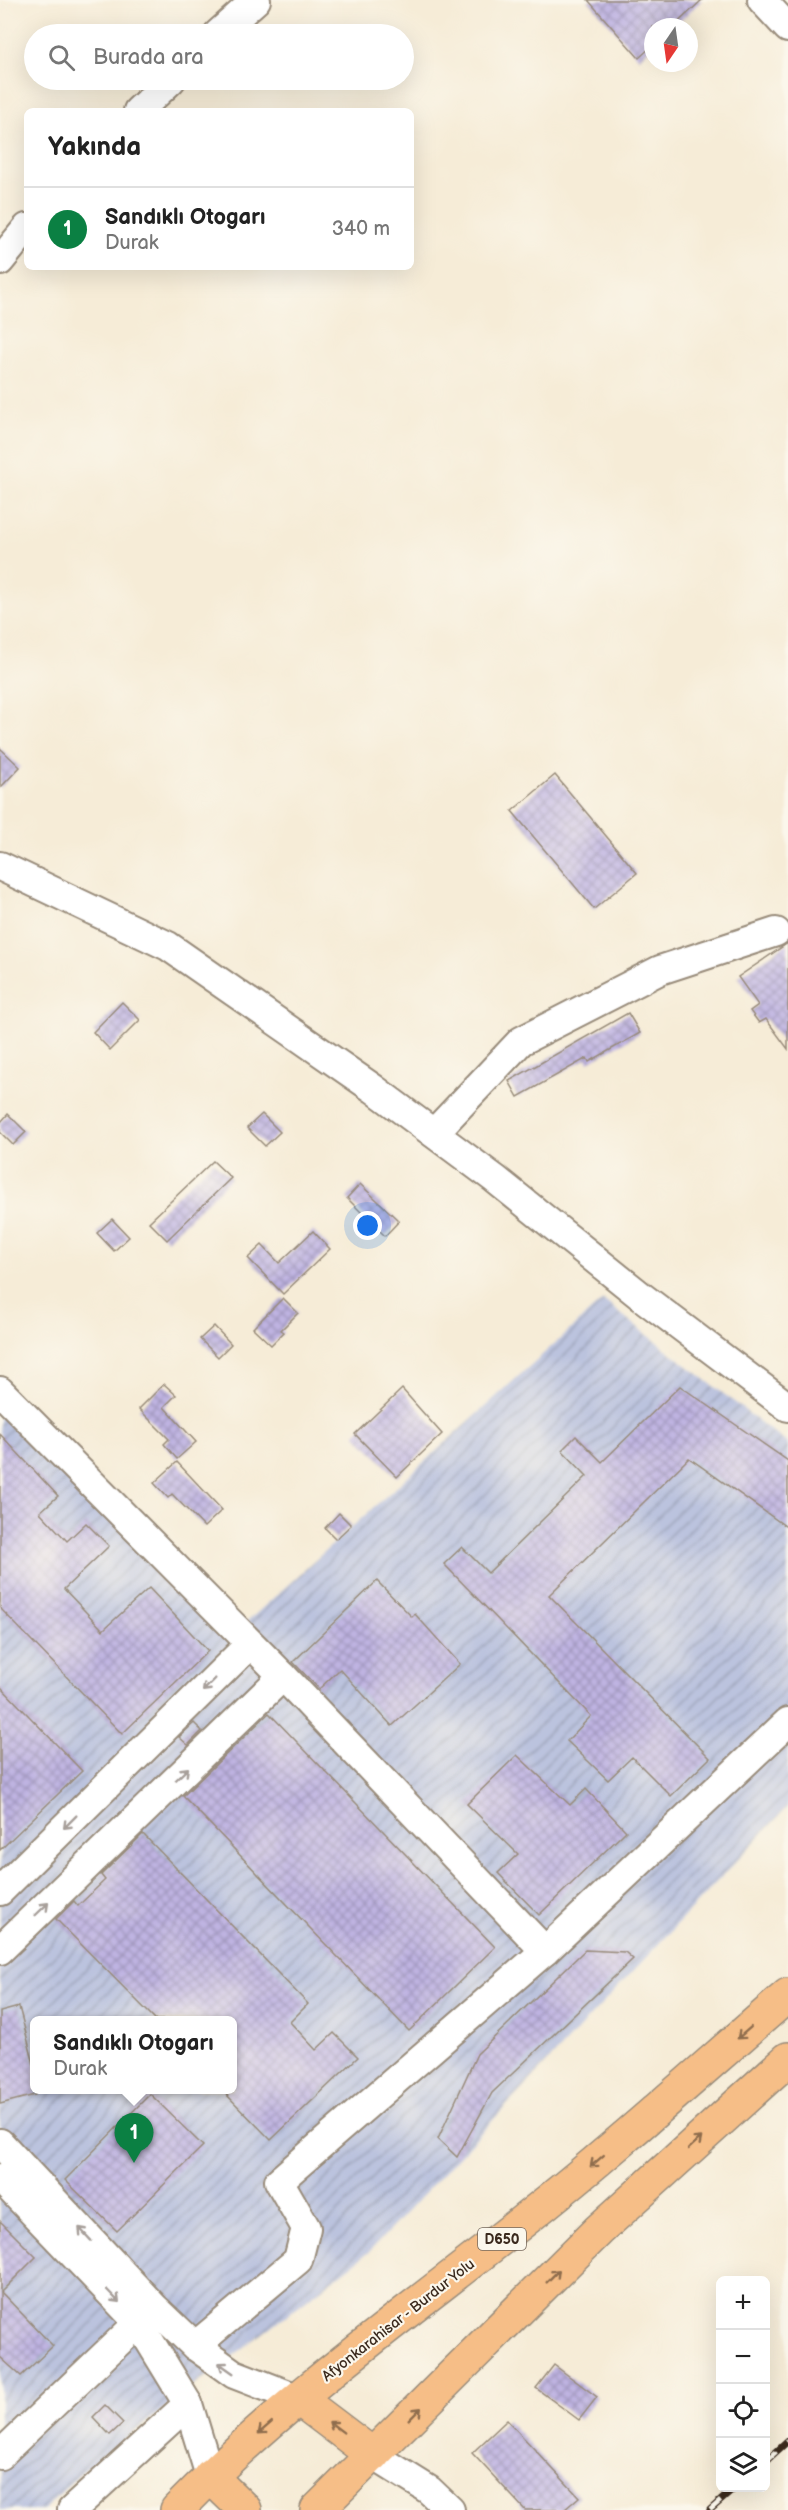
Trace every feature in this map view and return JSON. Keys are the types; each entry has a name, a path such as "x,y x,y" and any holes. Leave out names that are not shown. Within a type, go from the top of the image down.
{"highway":[{"name":"Afyonkarahisar - Burdur Yolu","path":"177,2510 210,2476 299,2399 564,2190 788,1995"},
{"path":"317,2510 599,2230 788,2059"},
{"path":"299,2399 373,2455"},
{"path":"210,2476 245,2510"}],"street":[{"path":"229,24 256,0"},
{"path":"762,0 788,28"},
{"path":"141,108 160,90"},
{"path":"0,261 24,232"},
{"path":"0,866 168,946 374,1089 495,1179 642,1297 788,1407"},
{"path":"434,1134 521,1041 660,970 777,932"},
{"path":"0,1391 283,1676 545,1951"},
{"path":"0,1891 250,1644"},
{"path":"0,1950 283,1676"},
{"path":"195,2346 298,2260 306,2228 279,2181 545,1951 788,1722"},
{"path":"0,2142 147,2315 188,2404 210,2476"},
{"path":"0,2178 147,2315 234,2374 299,2399"},
{"path":"0,2455 147,2315"},
{"path":"72,2510 188,2404"},
{"path":"373,2455 429,2490 450,2510"}],"shaded area":[{"path":"603,1300 788,1444 788,1806 370,2251 79,2474 44,2510 0,2510 0,1379 238,1630"}],"building":[{"path":"588,0 702,0 683,18 644,18 644,53 639,58"},
{"path":"0,748 20,767 0,788"},
{"path":"555,775 637,873 594,909 512,811"},
{"path":"788,943 788,1049 766,1019 759,1023 750,1011 758,1005 738,977"},
{"path":"122,1002 140,1020 110,1050 93,1032"},
{"path":"628,1013 640,1033 589,1062 587,1058 518,1097 509,1081"},
{"path":"8,1114 26,1132 13,1145 0,1132 0,1123"},
{"path":"262,1114 280,1132 265,1146 247,1128"},
{"path":"213,1161 231,1178 167,1240 149,1222"},
{"path":"360,1184 399,1221 385,1236 347,1198"},
{"path":"112,1219 129,1237 114,1251 97,1233"},
{"path":"313,1231 330,1249 283,1294 248,1258 262,1245 279,1263"},
{"path":"283,1298 298,1313 281,1330 284,1332 271,1345 253,1328"},
{"path":"214,1326 231,1344 218,1357 200,1339"},
{"path":"164,1384 176,1395 164,1407 196,1442 177,1459 164,1444 169,1439 139,1409"},
{"path":"680,1386 788,1461 788,1528 689,1458 549,1595 710,1758 671,1796 632,1757 608,1780 567,1741 591,1716 444,1564 462,1547 488,1573 587,1476 562,1450 576,1436 602,1462"},
{"path":"402,1389 442,1434 397,1477 355,1434"},
{"path":"0,1434 58,1496 40,1512 67,1541 86,1523 109,1546 64,1589 103,1630 149,1588 208,1651 122,1734 0,1608"},
{"path":"177,1462 222,1510 204,1527 172,1494 168,1498 154,1483"},
{"path":"339,1513 351,1525 336,1539 325,1528"},
{"path":"377,1581 412,1617 415,1614 460,1664 392,1726 340,1669 319,1689 293,1662"},
{"path":"0,1686 82,1771 0,1850"},
{"path":"269,1713 495,1947 409,2031 183,1796"},
{"path":"194,1723 202,1731 188,1745 179,1737"},
{"path":"517,1755 570,1805 586,1789 626,1831 539,1915 498,1873 518,1854 467,1804"},
{"path":"143,1834 308,2004 290,2022 316,2050 334,2033 358,2057 271,2140 226,2094 237,2094 237,2016 152,2016 56,1919 74,1901 78,1906 105,1880 101,1875"},
{"path":"585,1950 625,1952 633,1959 492,2093 457,2157 438,2139 477,2054"},
{"path":"19,2007 30,2049 30,2094 35,2095 0,2104 0,2012"},
{"path":"150,2094 203,2146 117,2231 65,2180"},
{"path":"0,2221 36,2257 1,2292 53,2346 21,2376 0,2357"},
{"path":"554,2365 597,2397 579,2420 536,2388"},
{"path":"105,2405 123,2423 110,2435 93,2417"},
{"path":"507,2420 579,2497 564,2510 525,2510 472,2453"}],"railway":[{"path":"770,2457 788,2441"},
{"path":"710,2510 730,2492"}],"place":[{"name":"Sandıklı Otogarı","path":"134,2163"}]}
